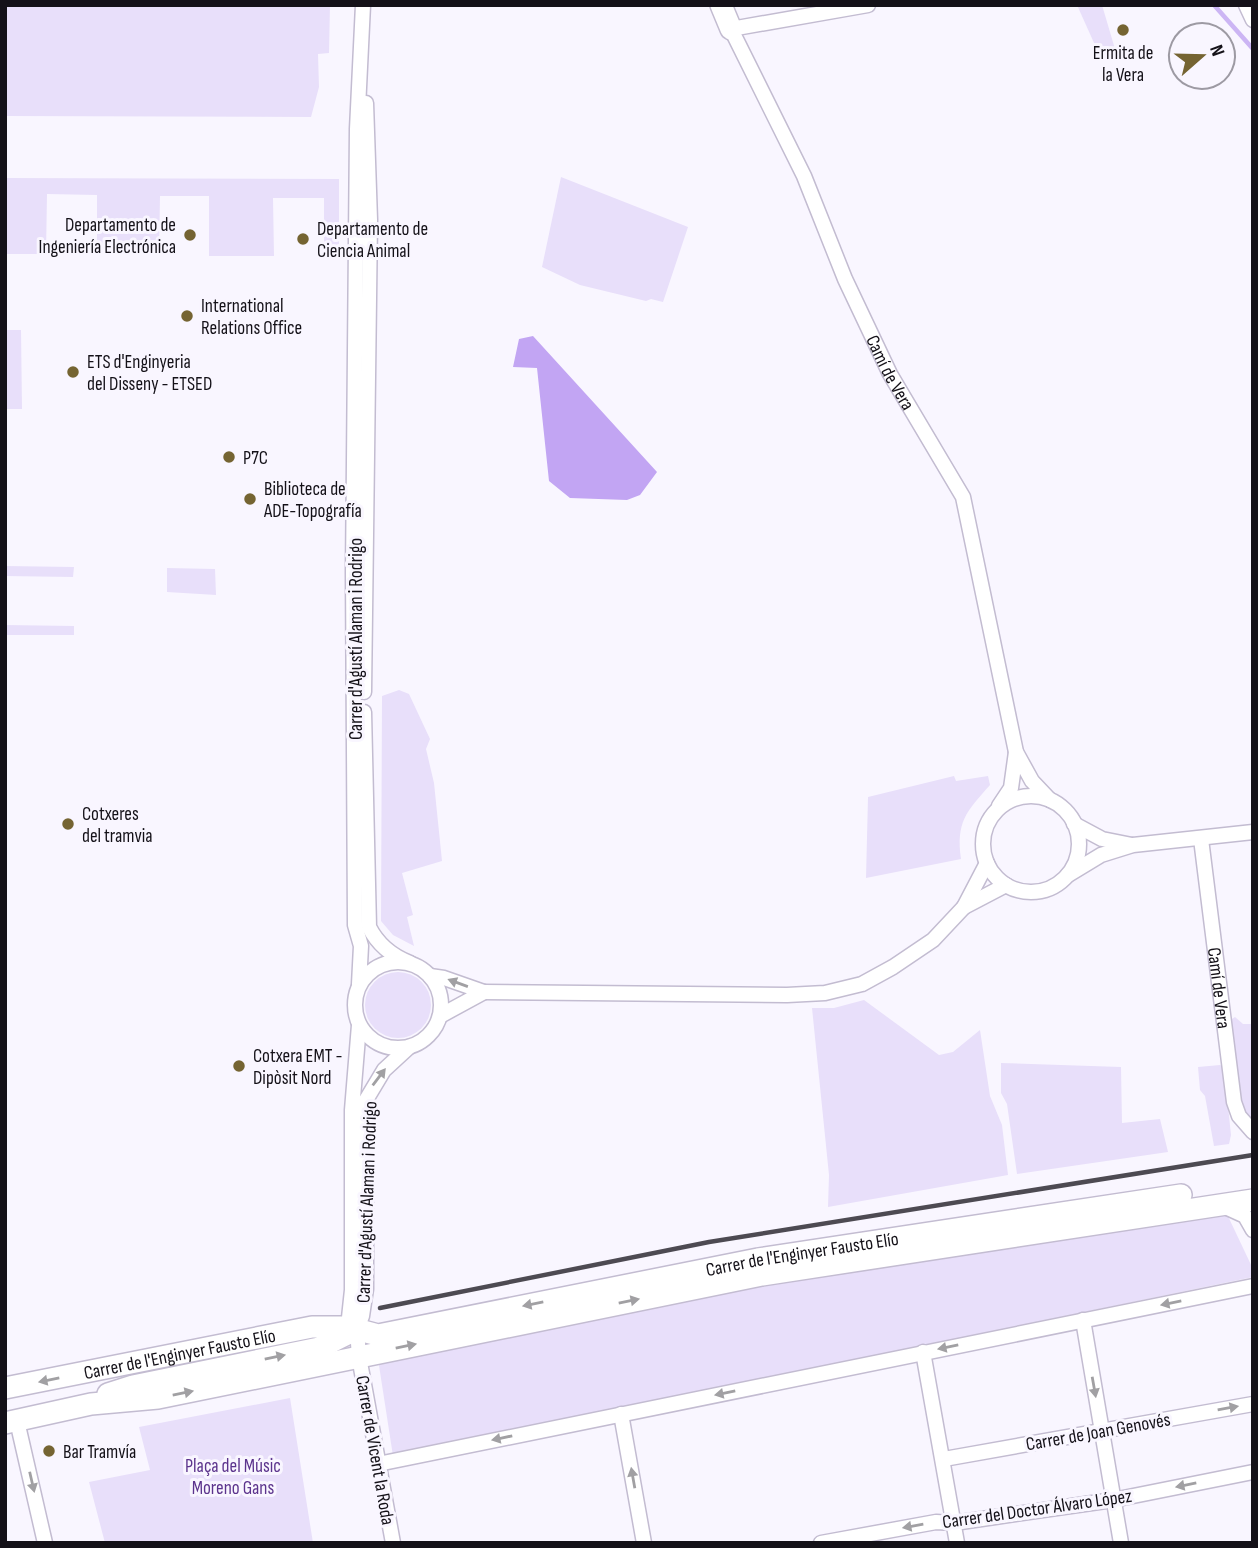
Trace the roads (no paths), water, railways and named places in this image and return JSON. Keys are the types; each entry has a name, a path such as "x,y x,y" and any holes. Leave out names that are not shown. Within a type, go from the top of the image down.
{"main road":[{"name":"Camí de Vera","path":"721,5 731,29"},
{"name":"Carrer de l'Enginyer Fausto Elío","path":"5,1388 312,1327 353,1328 378,1335 758,1259 1253,1185"},
{"name":"Carrer de l'Enginyer Fausto Elío","path":"11,1422 91,1404 158,1398 762,1275 1253,1200"},
{"name":"Carrer de l'Enginyer Fausto Elío","path":"91,1404 133,1386 319,1348 353,1328"}],"street":[{"name":"Carrer d'Agustí Alaman i Rodrigo","path":"359,984 361,946 355,925 353,572 363,5"},
{"path":"731,29 868,5"},
{"path":"1246,5 1253,20"},
{"name":"Camí de Vera","path":"731,29 804,176 845,278 890,374 952,473 963,497 1016,752 1032,781 1050,800"},
{"name":"Carrer d'Agustí Alaman i Rodrigo","path":"362,58 370,165 364,678 367,913 375,939 396,958 410,963"},
{"name":"Carrer d'Agustí Alaman i Rodrigo","path":"359,166 364,184 364,322 368,378"},
{"name":"Camí de Vera","path":"994,813 1011,788 1016,752"},
{"path":"430,976 440,995 440,1016 429,1036 409,1048 397,1049 374,1042 359,1025 354,1004 359,984 366,975 387,963 410,963 430,976 485,992 825,993 862,984 933,940 964,907 987,863 984,837 994,813 1020,797 1050,800 1068,814 1074,824 1078,851 1067,876"},
{"path":"1074,824 1102,839 1133,845"},
{"path":"987,863 1006,885 1032,892 1045,890 1101,855 1133,845 1253,832"},
{"name":"Camí de Vera","path":"1201,839 1234,1102 1239,1116 1253,1132"},
{"path":"964,907 1006,885"},
{"path":"440,1016 485,992"},
{"name":"Carrer d'Agustí Alaman i Rodrigo","path":"353,1328 352,1110 359,1025"},
{"name":"Carrer d'Agustí Alaman i Rodrigo","path":"353,1328 362,1317 366,1289 366,1100 384,1070 409,1048"},
{"name":"Carrer de l'Enginyer Fausto Elío","path":"1211,1206 1237,1210 1253,1230"},
{"path":"378,1464 1252,1287"},
{"path":"1083,1320 1121,1543"},
{"path":"353,1328 359,1357"},
{"path":"923,1352 957,1543"},
{"name":"Carrer de Vicent la Roda","path":"359,1357 393,1543"},
{"name":"Carrer de Joan Genovés","path":"944,1459 1253,1404"},
{"path":"621,1414 644,1543"},
{"path":"11,1422 46,1543"},
{"name":"Carrer del Doctor Álvaro López","path":"821,1543 936,1522 954,1523 1113,1500 1253,1472"}],"waterway":[{"path":"1214,5 1253,49"}],"railway":[{"path":"380,1308 709,1242 1253,1155"}],"place":[{"name":"Ermita de la Vera","path":"1123,30"},
{"name":"Departamento de Ingeniería Electrónica","path":"190,235"},
{"name":"Departamento de Ciencia Animal","path":"303,239"},
{"name":"International Relations Office","path":"187,316"},
{"name":"ETS d'Enginyeria del Disseny - ETSED","path":"73,372"},
{"name":"P7C","path":"229,457"},
{"name":"Biblioteca de ADE-Topografía","path":"250,499"},
{"name":"Cotxeres del tramvia","path":"68,824"},
{"name":"Cotxera EMT - Dipòsit Nord","path":"239,1066"},
{"name":"Bar Tramvía","path":"49,1451"}],"park label":[{"name":"Plaça del Músic Moreno Gans","path":"233,1476"}]}
